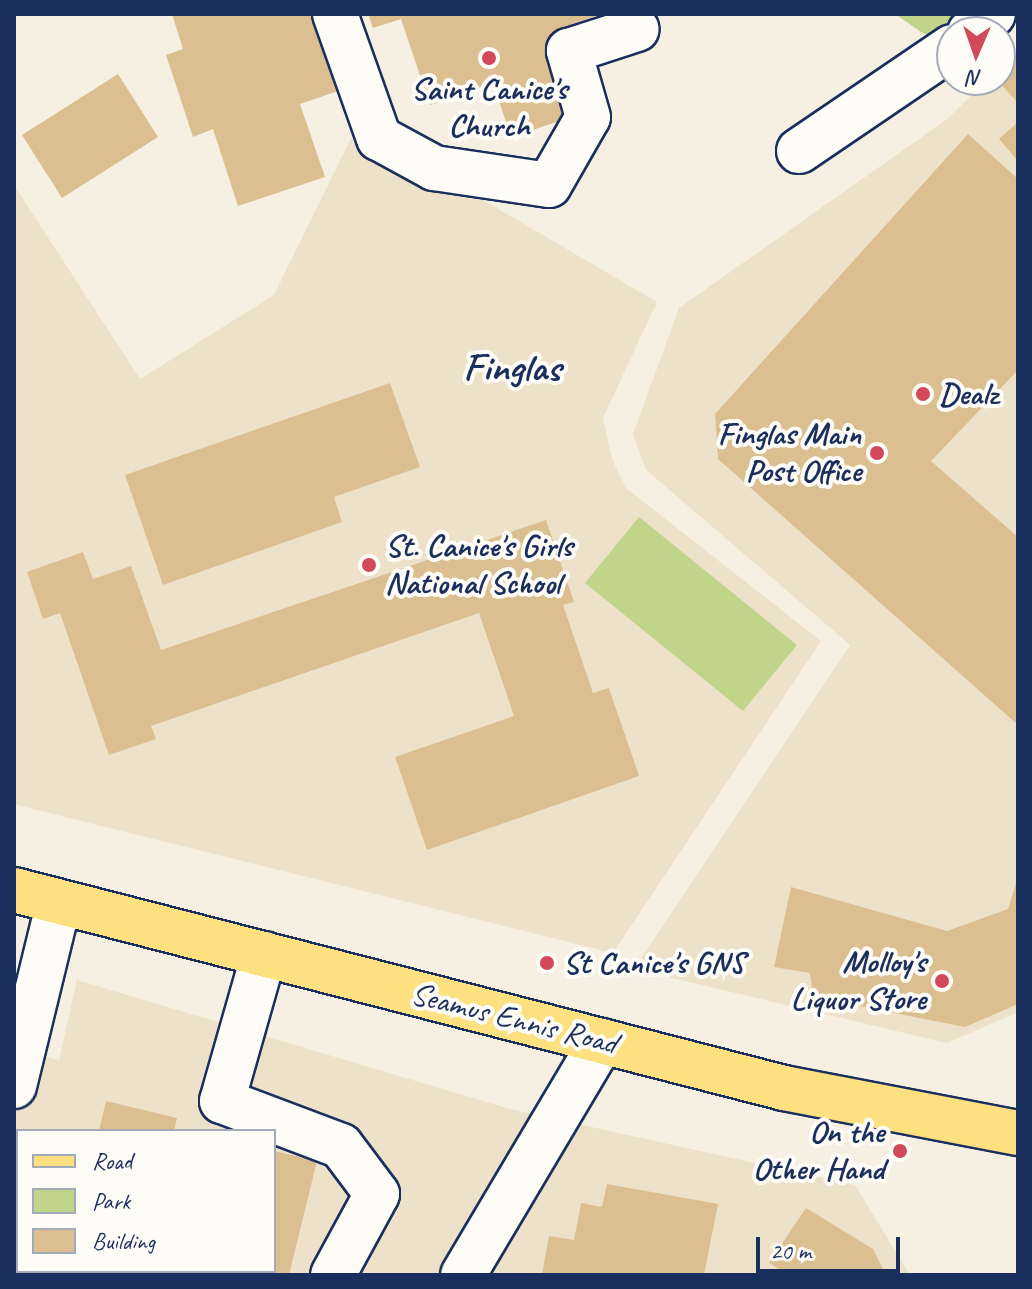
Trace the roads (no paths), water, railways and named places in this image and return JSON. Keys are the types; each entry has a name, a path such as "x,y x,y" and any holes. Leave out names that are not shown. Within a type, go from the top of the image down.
{"main road":[{"name":"Seamus Ennis Road","path":"14,890 784,1088 1018,1133"}],"lane":[{"path":"335,14 379,138 434,168 549,185 588,117 569,51 637,29"},
{"path":"799,151 936,58"},
{"path":"14,1086 59,902"},
{"path":"264,954 222,1101 341,1146 377,1194 333,1275"},
{"path":"463,1275 602,1041"}],"place":[{"name":"Saint Canice's Church","path":"489,58"},
{"name":"Dealz","path":"923,394"},
{"name":"Finglas Main Post Office","path":"877,453"},
{"name":"St. Canice's Girls National School","path":"369,565"},
{"name":"St Canice's GNS","path":"547,963"},
{"name":"Molloy's Liquor Store","path":"942,981"},
{"name":"On the Other Hand","path":"900,1151"}],"district":[{"name":"Finglas","path":"512,367"}]}
